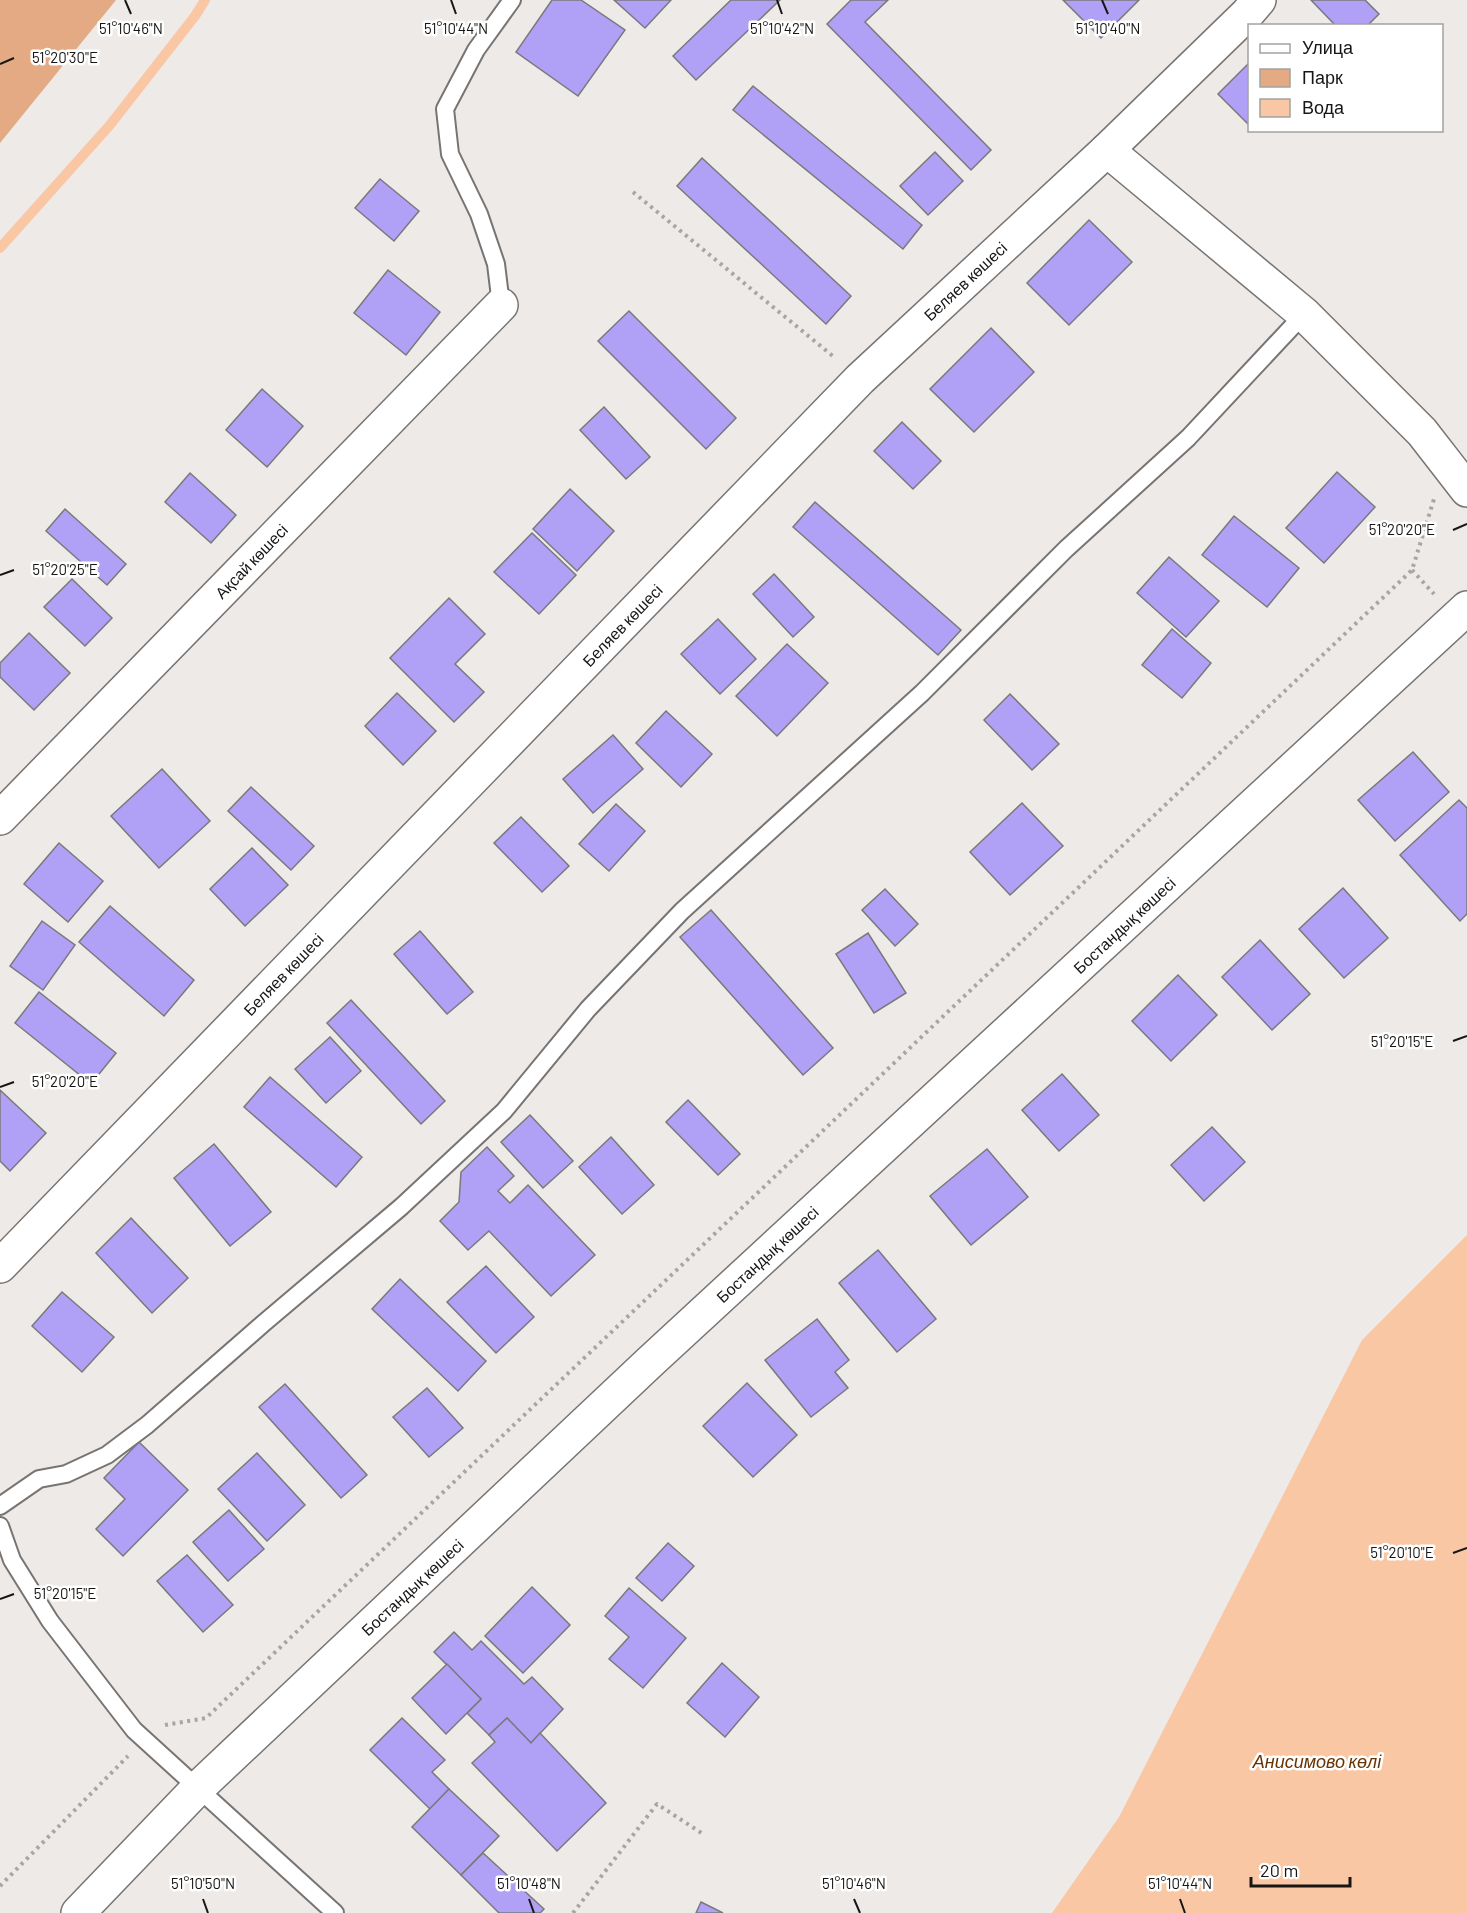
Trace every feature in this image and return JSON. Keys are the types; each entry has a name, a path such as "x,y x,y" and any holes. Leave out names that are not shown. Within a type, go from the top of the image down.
{"street":[{"name":"Беляев көшесі","path":"0,1266 860,379 1107,150 1259,0"},
{"path":"1107,150 1304,314 1422,432 1467,490"},
{"name":"Ақсай көшесі","path":"0,818 501,305"},
{"name":"Бостандық көшесі","path":"78,1913 198,1788 651,1362 1467,608"}],"lane":[{"path":"501,305 496,264 478,214 450,154 446,109 476,50 512,0"},
{"path":"0,1506 39,1479 66,1474 106,1455 147,1425 401,1207 504,1110 588,1009 682,911 922,693 1066,549 1188,438 1304,314"},
{"path":"0,1526 6,1566 134,1730 336,1913"}],"path":[{"path":"633,192 860,379"},
{"path":"0,1886 158,1726 206,1718 1412,570 1445,462"},
{"path":"573,1913 657,1804 702,1834"}],"green space":[{"path":"0,0 116,0 0,143"}],"water":[{"name":"Анисимово көлі","path":"1467,1235 1467,1913 1052,1913 1119,1817 1362,1340"}],"building":[{"path":"552,0 581,0 625,30 578,96 516,52"},
{"path":"614,0 671,0 645,28"},
{"path":"731,0 780,0 696,80 673,56"},
{"path":"851,0 888,0 865,22 991,150 971,170 827,24"},
{"path":"1063,0 1139,0 1101,38"},
{"path":"1311,0 1365,0 1379,14 1369,24 1334,24"},
{"path":"1248,64 1248,124 1218,94"},
{"path":"753,86 922,225 903,249 733,110"},
{"path":"935,152 963,181 928,215 900,186"},
{"path":"702,158 851,296 826,324 677,186"},
{"path":"380,179 419,211 394,241 355,208"},
{"path":"1089,220 1132,262 1069,325 1027,283"},
{"path":"388,270 440,312 406,355 354,313"},
{"path":"629,311 736,418 706,449 598,341"},
{"path":"991,328 1034,372 974,432 930,389"},
{"path":"262,389 303,426 267,467 226,430"},
{"path":"604,407 650,457 626,479 580,430"},
{"path":"902,422 941,461 913,489 874,451"},
{"path":"1337,472 1375,507 1324,563 1286,528"},
{"path":"190,473 236,515 211,543 165,502"},
{"path":"570,489 614,531 577,571 533,529"},
{"path":"815,502 961,630 938,655 793,527"},
{"path":"65,509 126,564 107,585 46,531"},
{"path":"1234,516 1299,568 1267,607 1202,555"},
{"path":"532,533 576,575 539,614 494,572"},
{"path":"1169,557 1219,601 1186,637 1137,593"},
{"path":"774,574 814,617 793,637 753,594"},
{"path":"72,579 112,618 85,646 44,607"},
{"path":"449,598 485,634 455,664 484,692 454,722 390,658"},
{"path":"718,619 756,659 720,694 681,654"},
{"path":"1172,629 1211,663 1182,698 1142,665"},
{"path":"29,633 70,673 34,710 0,677 0,663"},
{"path":"787,644 828,683 777,736 736,696"},
{"path":"397,693 436,731 403,765 365,726"},
{"path":"1010,694 1059,744 1032,770 984,720"},
{"path":"666,711 712,754 681,787 636,743"},
{"path":"613,735 643,769 593,813 563,779"},
{"path":"1413,752 1449,792 1395,841 1358,800"},
{"path":"162,769 210,821 159,868 111,816"},
{"path":"251,787 314,846 291,870 228,811"},
{"path":"1459,800 1467,808 1467,914 1460,921 1400,855"},
{"path":"1022,803 1063,846 1010,895 970,852"},
{"path":"616,804 645,831 609,871 579,844"},
{"path":"521,817 569,866 542,892 494,843"},
{"path":"59,843 103,881 68,922 24,884"},
{"path":"252,848 288,885 245,926 210,889"},
{"path":"1343,888 1388,938 1344,978 1299,929"},
{"path":"885,889 918,924 895,946 862,910"},
{"path":"110,906 194,980 164,1016 79,942"},
{"path":"711,910 833,1048 803,1075 680,937"},
{"path":"42,921 75,945 43,990 10,966"},
{"path":"420,931 473,992 447,1014 394,954"},
{"path":"868,933 906,993 874,1013 836,954"},
{"path":"1260,940 1310,994 1272,1030 1222,977"},
{"path":"1178,975 1217,1015 1171,1061 1132,1021"},
{"path":"39,992 116,1053 91,1084 15,1023"},
{"path":"351,1000 445,1101 421,1124 327,1023"},
{"path":"330,1037 361,1071 326,1103 295,1069"},
{"path":"1062,1074 1099,1115 1059,1151 1022,1110"},
{"path":"270,1077 362,1157 336,1187 244,1107"},
{"path":"0,1090 46,1133 10,1171 0,1161"},
{"path":"688,1100 740,1154 718,1175 666,1122"},
{"path":"530,1115 573,1161 543,1188 501,1142"},
{"path":"1212,1127 1245,1162 1204,1201 1171,1165"},
{"path":"611,1137 654,1185 622,1214 579,1167"},
{"path":"214,1144 271,1212 230,1246 174,1178"},
{"path":"487,1147 514,1176 498,1191 510,1203 528,1185 595,1255 551,1296 489,1231 468,1250 440,1221 459,1202 461,1172"},
{"path":"987,1149 1028,1197 971,1245 930,1196"},
{"path":"131,1218 188,1278 152,1313 96,1253"},
{"path":"878,1250 936,1319 897,1352 839,1283"},
{"path":"486,1266 534,1317 496,1353 447,1302"},
{"path":"400,1279 486,1361 458,1391 372,1309"},
{"path":"62,1292 114,1337 82,1372 32,1326"},
{"path":"817,1319 849,1360 835,1372 848,1388 811,1417 765,1360"},
{"path":"747,1383 797,1435 753,1477 703,1426"},
{"path":"285,1384 367,1475 341,1498 259,1407"},
{"path":"427,1388 463,1428 429,1457 393,1417"},
{"path":"139,1442 188,1490 123,1556 96,1529 125,1499 104,1478"},
{"path":"257,1453 305,1505 267,1541 218,1489"},
{"path":"229,1510 264,1549 228,1581 193,1542"},
{"path":"668,1543 694,1566 662,1601 636,1578"},
{"path":"187,1555 233,1605 203,1632 157,1581"},
{"path":"532,1587 570,1625 523,1673 485,1636"},
{"path":"629,1588 686,1638 643,1688 609,1659 629,1637 605,1616"},
{"path":"454,1632 472,1650 481,1641 524,1684 532,1677 563,1709 531,1743 507,1718 489,1735 467,1713 481,1699 434,1652"},
{"path":"722,1663 759,1697 725,1737 687,1703"},
{"path":"447,1664 481,1699 446,1734 412,1698"},
{"path":"402,1718 445,1760 432,1772 449,1789 430,1809 370,1750"},
{"path":"507,1718 531,1743 540,1733 606,1803 557,1851 472,1763 495,1742 489,1735"},
{"path":"449,1789 499,1836 461,1875 412,1827"},
{"path":"483,1853 544,1909 540,1913 499,1913 461,1875"},
{"path":"701,1902 723,1913 696,1913"}],"waterway":[{"path":"0,248 110,125 205,0"}]}
